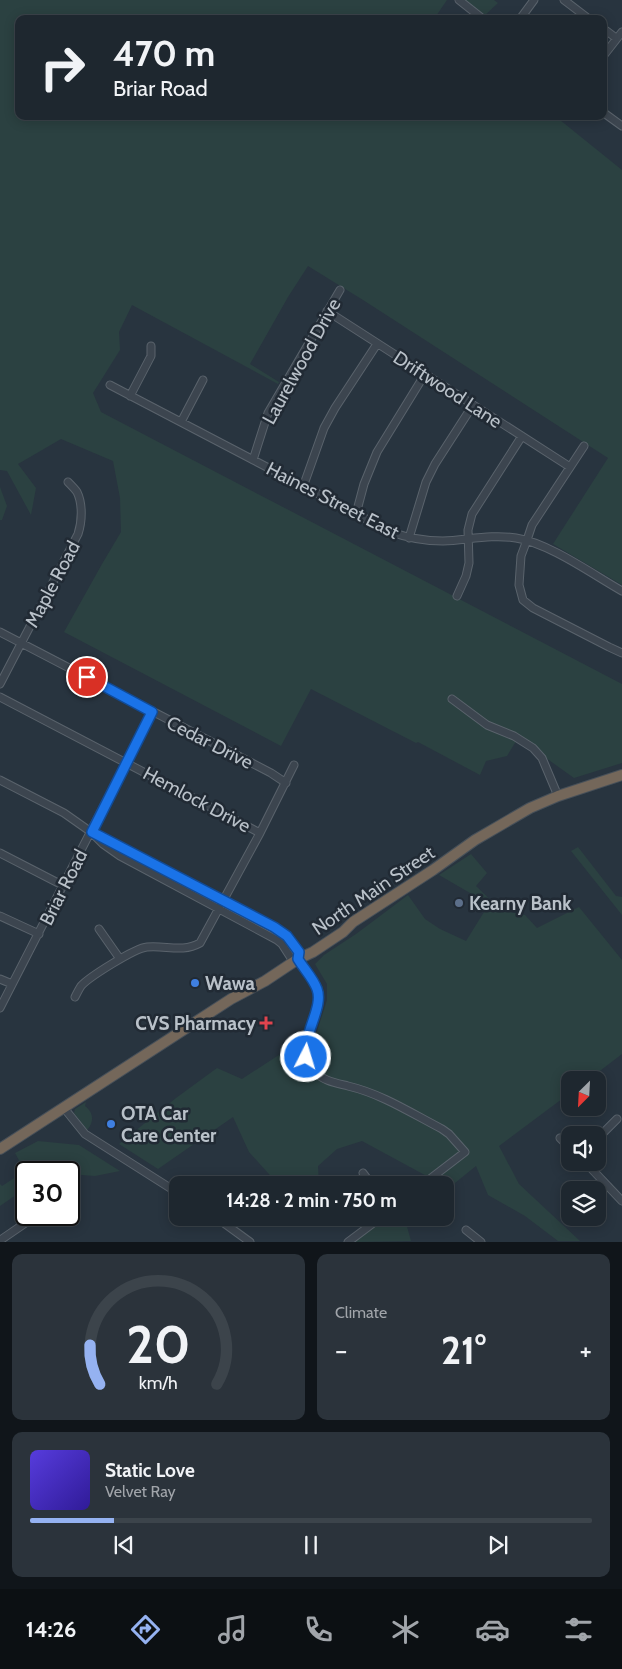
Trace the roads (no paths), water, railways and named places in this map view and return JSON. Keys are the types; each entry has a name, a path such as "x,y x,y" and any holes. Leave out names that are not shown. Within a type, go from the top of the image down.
{"highway":[{"name":"North Main Street","path":"0,1149 231,999 313,952 343,932 353,922 475,840 530,808 558,796 622,775"}],"street":[{"path":"459,0 478,15"},
{"path":"523,15 534,0"},
{"path":"564,0 585,15"},
{"path":"607,31 616,38"},
{"path":"607,51 622,32"},
{"path":"607,115 622,126"},
{"name":"Laurelwood Drive","path":"253,460 268,413 340,290"},
{"name":"Driftwood Lane","path":"327,311 570,467"},
{"path":"304,486 324,428 377,344"},
{"path":"130,396 151,356 150,346"},
{"path":"356,514 364,484 377,452 425,374"},
{"path":"181,422 204,380"},
{"name":"Haines Street East","path":"110,385 391,532 409,538 436,541 500,537 527,540 546,547 622,591"},
{"path":"409,538 426,482 435,464 474,405"},
{"path":"457,596 470,563 468,530 472,514 522,436"},
{"path":"584,446 532,525 521,556 519,585 523,600 532,608 622,653"},
{"name":"Maple Road","path":"0,684 78,534 82,514 77,493 68,482"},
{"name":"Cedar Drive","path":"0,632 271,773 286,783"},
{"name":"Hemlock Drive","path":"0,696 260,833"},
{"path":"452,699 487,725 514,736 533,748 542,758 558,796"},
{"name":"Briar Road","path":"0,1008 152,712"},
{"path":"75,997 82,985 120,959 144,947 154,946 178,949 200,943 260,833 294,765"},
{"path":"0,780 64,813 92,832 274,927 287,936 299,952 298,959 314,984 319,996 318,1005 305,1042 306,1057 313,1070 328,1080 371,1092 449,1134 465,1152 434,1176"},
{"path":"92,832 103,844 120,856 277,940 292,958 298,959"},
{"path":"0,853 64,886"},
{"path":"0,916 39,934"},
{"path":"250,926 254,917"},
{"path":"99,929 120,959"},
{"path":"0,979 12,984"},
{"path":"64,1108 85,1134 169,1187"},
{"path":"606,1130 617,1119"},
{"path":"593,1171 622,1201"},
{"path":"2,1239 21,1226"},
{"path":"227,1226 250,1242"},
{"path":"348,1242 369,1226"},
{"path":"466,1230 481,1242"}],"place":[{"name":"Kearny Bank","path":"459,903"},
{"name":"Wawa","path":"195,983"},
{"name":"CVS Pharmacy","path":"266,1023"},
{"name":"OTA Car Care Center","path":"111,1124"}]}
